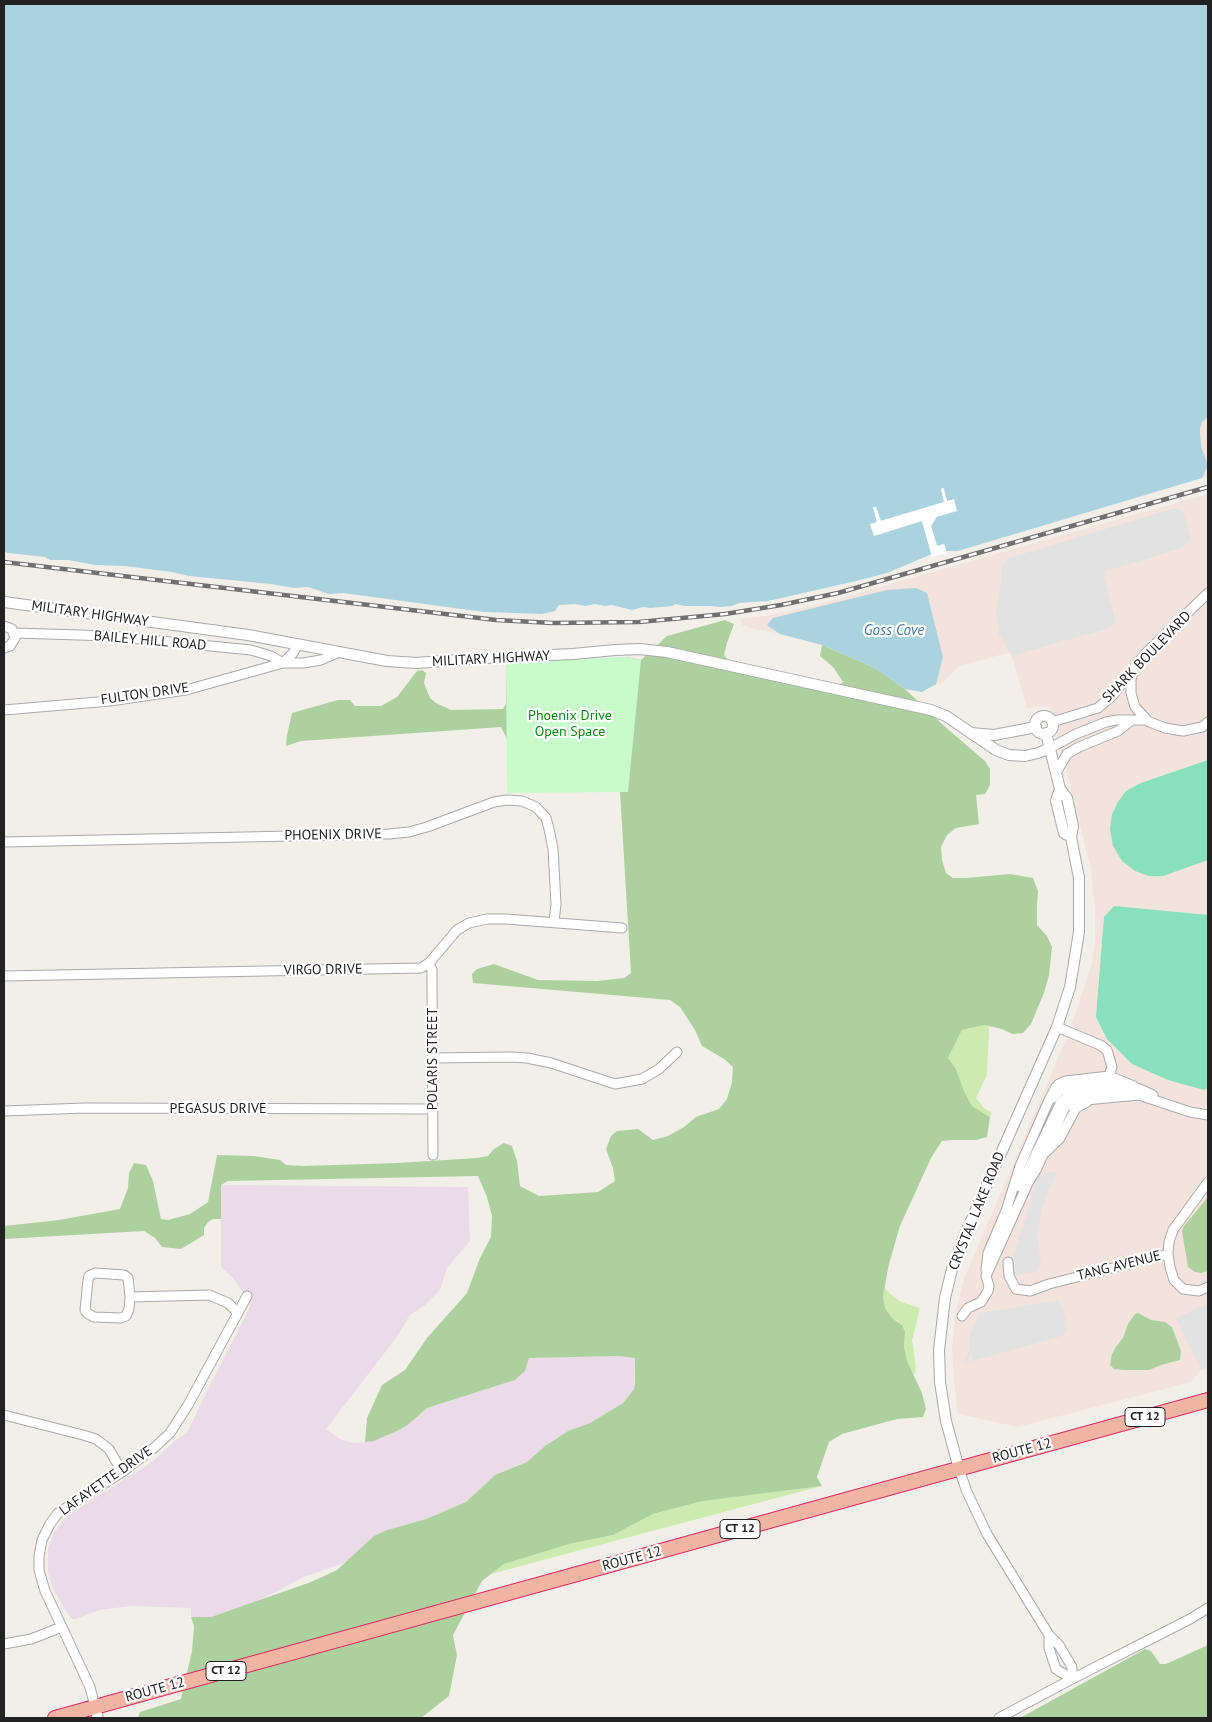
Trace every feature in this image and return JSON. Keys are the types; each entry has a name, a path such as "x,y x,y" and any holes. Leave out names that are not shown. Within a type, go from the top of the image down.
{"highway":[{"name":"ROUTE 12","path":"55,1718 97,1712 1208,1400"}],"street":[{"name":"SHARK BOULEVARD","path":"1052,722 1098,708 1113,695 1144,655 1208,594"},
{"name":"MILITARY HIGHWAY","path":"4,602 248,635 387,661 416,663 640,649 667,652 932,710 946,716 996,750 1009,755 1025,756 1050,748"},
{"path":"4,626 9,627 15,633 13,644 4,648"},
{"name":"BAILEY HILL ROAD","path":"15,633 110,636 251,650 271,656 283,663"},
{"path":"283,663 293,653 298,644"},
{"name":"FULTON DRIVE","path":"4,710 110,701 186,690 283,663 303,663 320,660 337,653"},
{"path":"1135,666 1131,679 1131,693 1135,707 1149,722"},
{"path":"1042,716 1047,717 1052,722 1052,729 1046,733 1041,733 1036,727 1036,720 1042,716"},
{"path":"1050,748 1076,734 1116,720 1139,719 1165,728 1183,731 1202,727 1208,722"},
{"path":"1056,774 1067,754 1118,731 1132,720"},
{"path":"971,733 994,735 1036,727"},
{"name":"CRYSTAL LAKE ROAD","path":"1046,733 1060,789 1067,798 1073,826 1071,837 1079,878 1079,932 1070,987 1057,1027 963,1239 952,1269 945,1298 939,1350 940,1382 946,1421 967,1492 987,1534 1049,1635 1059,1645 1072,1667 1072,1679"},
{"name":"PHOENIX DRIVE","path":"4,842 390,834 410,832 427,827 494,802 507,800 522,801 536,807 546,818 550,829 556,904 554,922"},
{"path":"429,963 457,930 469,923 506,919 622,928"},
{"name":"VIRGO DRIVE","path":"4,976 421,968 429,963"},
{"name":"POLARIS STREET","path":"429,963 432,970 434,1058 432,1155"},
{"path":"1057,1027 1100,1045 1107,1050 1112,1067 1109,1076"},
{"path":"434,1058 527,1058 551,1063 615,1084 642,1079 658,1069 676,1052"},
{"path":"962,1316 968,1308 984,1298 989,1286 986,1276 988,1253 1008,1206 1020,1166 1043,1113 1059,1084 1066,1081 1109,1076 1180,1108"},
{"path":"1043,1113 1060,1090 1069,1087 1118,1081 1125,1082"},
{"path":"986,1276 991,1257 1027,1170 1064,1098 1075,1093 1127,1087 1140,1089"},
{"path":"986,1276 1065,1107 1075,1101 1139,1095 1208,1115"},
{"name":"PEGASUS DRIVE","path":"4,1111 85,1108 433,1109"},
{"name":"TANG AVENUE","path":"1008,1262 1009,1276 1016,1289 1030,1291 1048,1284 1168,1254 1173,1230 1208,1182"},
{"path":"1168,1254 1174,1280 1183,1289 1199,1291 1208,1287"},
{"path":"91,1274 124,1275 128,1278 130,1297 128,1313 121,1318 94,1317 90,1316 85,1310 88,1280 91,1274"},
{"path":"130,1297 209,1295 228,1303 237,1312"},
{"name":"LAFAYETTE DRIVE","path":"97,1712 90,1687 45,1591 39,1570 42,1540 58,1513 122,1472 170,1433 177,1424 247,1296"},
{"path":"4,1415 96,1440 109,1448 122,1472"},
{"path":"999,1718 1208,1608"},
{"path":"4,1644 31,1639 62,1628"},
{"name":"CRYSTAL LAKE ROAD","path":"1049,1635 1049,1648 1056,1669 1072,1679"}],"shaded area":[{"path":"1208,417 1208,465 1201,446 1200,429 1202,422"},
{"path":"1208,465 1208,477 1202,478"},
{"path":"1208,494 1208,1369 1200,1371 1191,1382 1018,1427 958,1414 952,1349 955,1317 962,1284 1067,1037 1070,1038 1074,1029 1072,1024 1092,963 1095,944 1095,909 1091,869 1050,706 1027,708 1011,652 960,666 943,682 922,691 856,653 782,634 754,629 742,625 741,619 816,605"},
{"path":"1175,508 1183,511 1191,539 1182,548 1106,571 1104,578 1116,621 1109,628 1012,656 999,634 996,612 1001,582 1001,566 1009,558"},
{"path":"1046,1172 1056,1173 1042,1209 1037,1233 1041,1264 1037,1272 1012,1276 1009,1270 1038,1177"},
{"path":"221,1185 468,1187 470,1241 447,1268 440,1290 425,1305 410,1315 396,1338 326,1429 340,1439 353,1443 365,1442 386,1436 409,1424 427,1408 515,1380 525,1370 529,1358 619,1356 635,1358 634,1389 623,1403 590,1423 568,1431 545,1446 527,1462 504,1471 485,1484 466,1502 426,1519 387,1530 344,1563 306,1576 256,1602 211,1617 191,1617 191,1608 132,1606 99,1610 76,1619 71,1619 53,1589 48,1573 48,1548 54,1533 64,1519 74,1511 152,1462 178,1438 187,1433 249,1309 250,1302 232,1277 221,1267"},
{"path":"1057,1301 1063,1309 1067,1327 1065,1335 973,1361 970,1355 969,1363 965,1361 970,1348 970,1334 980,1313"},
{"path":"1208,1303 1208,1367 1201,1369 1176,1318"}],"green space":[{"path":"725,620 734,624 724,655 737,671 831,692 843,682 833,667 820,656 822,645 875,668 905,689 985,761 990,769 990,785 985,794 976,795 979,824 956,828 947,835 941,847 946,873 953,878 1010,874 1033,878 1038,891 1037,925 1047,936 1052,947 1049,975 1044,993 1031,1024 1023,1033 1012,1034 1002,1029 984,1025 962,1030 948,1058 956,1069 972,1106 990,1117 987,1137 976,1140 942,1141 931,1158 900,1226 889,1264 883,1296 885,1308 892,1318 902,1325 905,1332 904,1346 907,1361 922,1393 926,1409 923,1417 897,1419 842,1434 829,1442 817,1477 822,1486 703,1501 653,1514 613,1535 569,1544 504,1564 482,1581 453,1635 457,1655 449,1696 421,1718 138,1718 140,1712 181,1699 192,1651 194,1626 191,1617 211,1617 311,1582 337,1570 374,1536 387,1530 426,1519 466,1502 495,1475 527,1462 545,1446 568,1431 590,1423 623,1403 634,1389 635,1358 619,1356 529,1358 525,1371 515,1380 427,1408 399,1430 374,1441 365,1442 367,1418 382,1385 405,1370 427,1338 467,1293 480,1258 491,1237 492,1216 487,1197 478,1176 228,1181 221,1185 221,1219 213,1219 208,1222 204,1228 204,1235 181,1249 162,1247 155,1238 144,1231 4,1239 4,1226 59,1220 120,1209 128,1188 129,1173 134,1163 146,1165 153,1181 161,1219 168,1220 190,1214 208,1202 217,1155 254,1156 280,1160 286,1165 303,1166 397,1163 488,1156 494,1149 504,1143 512,1146 517,1161 520,1186 539,1196 598,1192 615,1181 613,1168 606,1149 611,1136 617,1131 638,1129 653,1140 668,1136 684,1127 696,1117 719,1109 727,1099 732,1082 733,1067 724,1059 702,1046 695,1030 680,1007 670,1000 473,983 472,974 477,969 494,964 538,980 597,981 624,978 631,973 620,792 510,752 501,727 301,741 286,746 292,713 338,700 350,700 355,706 381,706 397,697 417,671 422,670 426,673 424,683 430,698 451,710 503,709 506,704 506,665 586,662 626,657 641,660 667,636"},
{"name":"Phoenix Drive Open Space","path":"626,657 641,660 628,792 507,793 506,662"},
{"path":"1208,760 1208,860 1163,876 1149,876 1135,871 1122,861 1113,846 1110,829 1112,814 1118,802 1126,791 1141,783"},
{"path":"1114,906 1208,915 1208,1088 1204,1090 1168,1080 1132,1064 1107,1039 1096,1017 1104,917"},
{"path":"983,1025 988,1026 989,1029 987,1075 976,1098 984,1108 992,1113 990,1117 972,1106 956,1069 948,1058 962,1030"},
{"path":"1208,1197 1208,1271 1201,1273 1195,1272 1188,1267 1182,1231"},
{"path":"884,1287 901,1302 920,1308 912,1341 916,1371 913,1376 904,1346 905,1332 898,1321 892,1318 885,1308"},
{"path":"1138,1313 1151,1320 1165,1322 1172,1327 1181,1351 1180,1360 1149,1370 1114,1369 1110,1365 1112,1354 1123,1338 1128,1324 1135,1314"},
{"path":"822,1486 491,1574 504,1564 525,1557 569,1544 613,1535 653,1514 703,1501"},
{"path":"1208,1645 1208,1718 1020,1718 1145,1649 1151,1651 1160,1664 1166,1664"}],"water":[{"path":"4,4 1208,4 1208,417 1202,422 1200,429 1201,446 1208,465 1202,478 958,551 946,551 944,544 937,546 931,526 947,501 944,488 941,489 945,502 880,521 876,507 877,522 922,521 932,554 887,573 856,581 768,601 739,603 720,607 675,604 672,606 643,607 632,610 612,605 595,604 585,606 575,604 559,605 555,611 542,614 484,612 343,593 329,594 308,587 294,588 189,576 125,566 50,560 45,557 8,553 4,551"},
{"name":"Goss Cove","path":"916,588 927,593 943,657 936,684 922,692 905,689 875,668 822,645 780,634 767,625 773,618 887,590"}],"pier":[{"path":"943,488 947,501 954,499 957,511 936,517 931,526 937,546 944,544 947,553 932,557 922,521 874,536 870,524 877,522 873,507 876,507 881,521 944,502 941,489"}],"railway":[{"path":"4,562 496,620 553,623 639,622 725,614 838,593 1208,487"}]}
